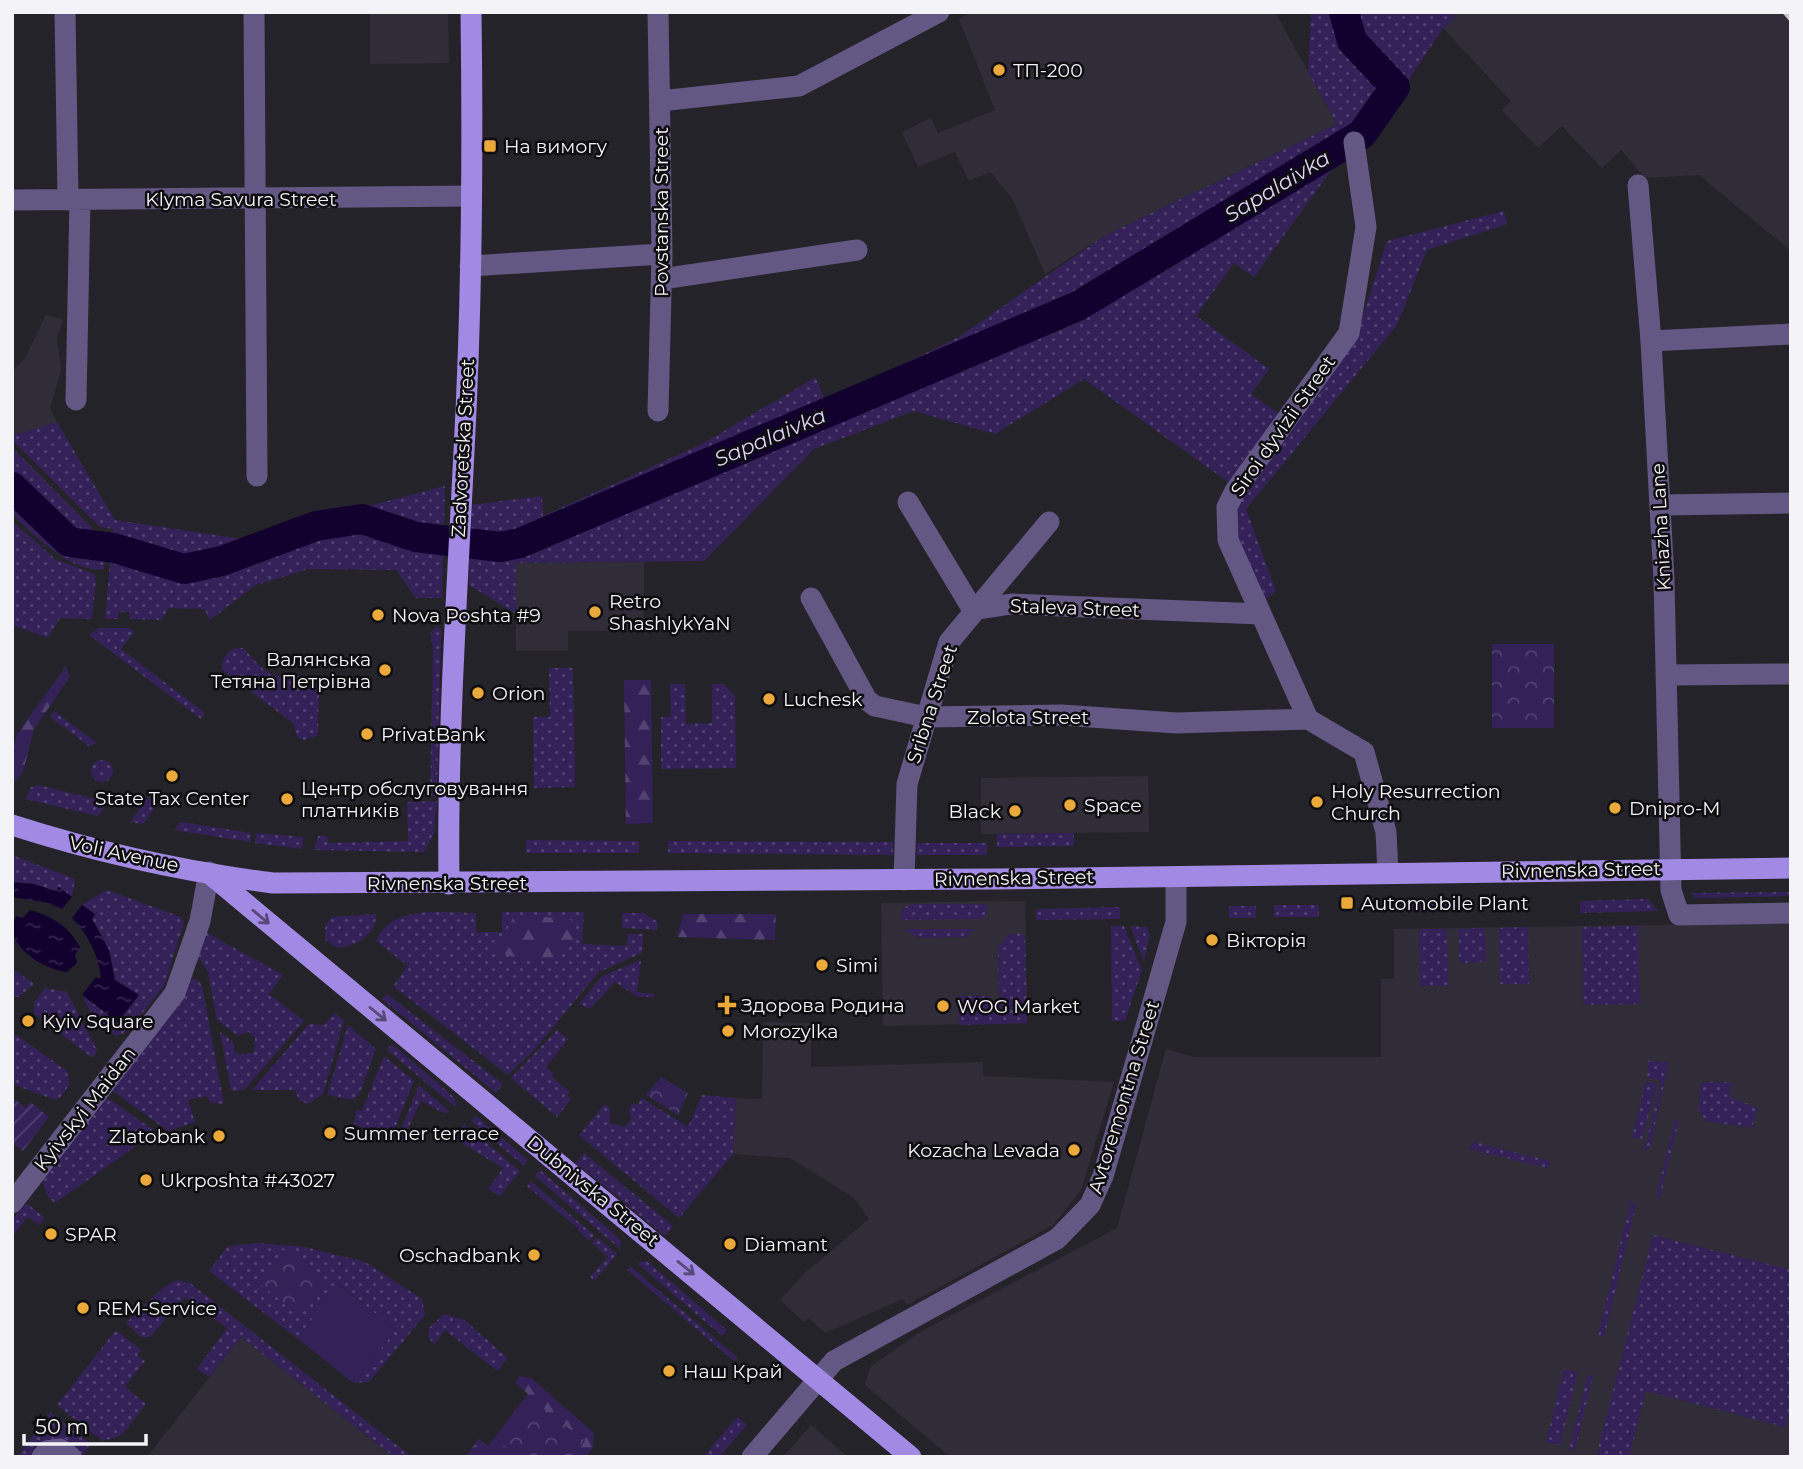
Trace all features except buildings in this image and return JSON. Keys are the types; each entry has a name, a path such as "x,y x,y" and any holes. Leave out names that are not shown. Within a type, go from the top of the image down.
{"main road":[{"name":"Zadvoretska Street","path":"449,884 456,578 464,449 470,266 471,12"},
{"name":"Voli Avenue","path":"12,825 49,837 237,878"},
{"name":"Rivnenska Street","path":"237,878 273,883 449,884 1791,868"},
{"name":"Dubnivska Street","path":"209,872 911,1457"}],"street":[{"path":"254,12 257,477"},
{"name":"Povstanska Street","path":"658,12 662,254 658,411"},
{"path":"660,101 799,86 939,12"},
{"path":"64,13 74,200 76,400"},
{"name":"Siroi dyvizii Street","path":"1308,719 1227,540 1227,507 1349,333 1366,227 1354,142"},
{"name":"Kniazha Lane","path":"1638,185 1651,341 1668,675 1671,890 1679,915 1791,913"},
{"name":"Klyma Savura Street","path":"12,200 470,196"},
{"path":"662,279 857,250"},
{"path":"470,266 662,254"},
{"path":"1651,341 1791,334"},
{"path":"908,502 973,610"},
{"path":"1660,505 1791,503"},
{"name":"Sribna Street","path":"904,880 907,784 949,642 1049,522"},
{"name":"Zolota Street","path":"811,598 867,700 875,706 926,717 1062,715 1177,723 1308,719"},
{"name":"Staleva Street","path":"973,610 1011,604 1261,614"},
{"path":"1668,675 1791,674"},
{"path":"1308,719 1364,752 1386,832 1388,873"},
{"name":"Kyivskyi Maidan","path":"17,1197 175,993 200,921 209,872"},
{"name":"Avtoremontna Street","path":"751,1457 834,1361 1057,1238 1090,1205 1103,1176 1176,922 1176,877"},
{"path":"42,1457 47,1451 60,1449 71,1457"}],"shaded area":[{"path":"370,12 448,12 449,63 370,64"},
{"path":"972,12 1275,12 1337,124 1104,236 1045,274 1012,198 990,172 969,181 955,152 918,167 902,132 931,118 938,133 995,110 959,19"},
{"path":"1450,12 1791,12 1791,251 1699,175 1645,178 1621,150 1602,168 1562,126 1538,148 1502,110 1511,101 1443,28 1455,17"},
{"path":"46,315 63,319 57,338 61,371 50,408 57,422 12,436 12,371 24,360"},
{"path":"644,562 644,631 568,631 568,651 516,651 515,563"},
{"path":"1148,776 1149,832 981,834 981,778"},
{"path":"1025,901 1027,1023 883,1026 881,903"},
{"path":"1791,923 1791,1457 950,1457 865,1385 870,1367 920,1332 1117,1228 1166,1049 1194,1057 1381,1057 1381,979 1394,979 1394,929"},
{"path":"763,1022 811,1023 811,1067 983,1062 983,1076 1114,1082 1081,1190 1053,1225 907,1305 903,1299 825,1333 809,1318 804,1322 780,1300 806,1272 869,1219 854,1198 790,1158 733,1154 736,1098 762,1099"},
{"path":"241,1337 394,1457 147,1457"},
{"path":"811,1425 848,1457 783,1457"}],"green space":[{"path":"1311,12 1450,12 1455,17 1443,28 1363,149 1337,162 1254,277 1234,263 1196,316 1269,369 1251,394 1280,415 1231,484 1084,379 995,434 914,411 814,449 704,561 516,563 516,614 469,585 470,505 542,496 543,516 702,444 816,377 825,402 959,337 1104,236 1337,124 1308,72"},
{"path":"1504,211 1507,224 1427,250 1397,325 1246,509 1276,591 1263,601 1235,539 1234,509 1356,337 1387,241"},
{"path":"57,422 115,520 242,539 445,486 442,598 416,598 396,570 308,569 254,586 210,620 204,609 168,608 162,620 130,619 129,612 119,612 118,619 105,619 113,529 100,527 12,440 12,436"},
{"path":"12,447 97,533 106,536 106,541 76,534 64,528 12,480"},
{"path":"12,494 73,550 105,551 104,569 80,566 42,542 12,514"},
{"path":"12,521 55,559 94,574 96,580 92,619 60,618 48,638 12,625"},
{"path":"438,626 441,630 437,796 430,796 433,647 430,632"},
{"path":"98,628 129,628 134,632 121,649 205,713 201,719 89,635"},
{"path":"1492,644 1554,644 1554,728 1492,728"},
{"path":"243,648 267,672 283,677 305,676 315,680 319,685 318,735 304,740 297,737 293,723 222,670 227,653"},
{"path":"66,666 70,677 34,729 23,772 12,785 12,749 17,734"},
{"path":"549,668 573,668 575,787 534,788 533,717 550,717"},
{"path":"624,680 651,680 653,823 626,824"},
{"path":"670,684 685,684 686,724 712,723 712,684 724,684 735,696 736,768 661,769 661,717 671,717"},
{"path":"54,711 97,743 89,746 50,717"},
{"path":"102,760 110,763 113,771 110,779 102,782 94,779 91,771 94,763"},
{"path":"38,785 108,802 98,816 25,799 31,787"},
{"path":"148,797 158,804 143,824 130,822"},
{"path":"437,801 434,833 424,852 314,850 318,836 327,836 328,843 408,841 407,802"},
{"path":"181,822 251,833 250,842 174,830"},
{"path":"256,833 303,837 302,849 255,843"},
{"path":"1074,833 1074,846 997,847 997,834"},
{"path":"526,840 639,841 639,853 526,853"},
{"path":"668,841 893,842 893,855 668,853"},
{"path":"917,843 987,843 987,855 917,855"},
{"path":"12,855 75,879 72,897 59,887 55,891 34,884 12,882"},
{"path":"107,890 181,917 184,922 164,986 128,1031 116,1036 97,1025 82,995 118,1022 110,955 92,919 95,914 82,905"},
{"path":"1791,892 1791,896 1696,898 1691,893"},
{"path":"1455,899 1455,911 1410,912 1410,900"},
{"path":"1648,899 1658,911 1580,913 1580,901"},
{"path":"912,904 986,904 989,909 983,919 900,920 902,909"},
{"path":"1274,905 1319,905 1319,917 1274,917"},
{"path":"1229,906 1256,906 1256,918 1229,918"},
{"path":"1120,907 1120,919 1036,920 1036,909"},
{"path":"502,912 584,912 582,944 626,946 628,934 643,934 642,953 599,972 533,1051 508,1075 393,986 408,966 376,941 383,929 393,921 419,913 476,913 476,932 502,932"},
{"path":"622,913 643,913 658,922 657,930 622,928"},
{"path":"376,914 373,928 358,942 338,948 325,940 325,928 331,917"},
{"path":"683,914 776,914 775,940 677,937"},
{"path":"546,917 571,920 576,928 573,941 566,950 545,959 520,958 496,952 493,943 505,934 513,918"},
{"path":"1111,926 1124,926 1142,970 1125,1021 1112,1021"},
{"path":"1130,926 1147,927 1150,935 1144,962"},
{"path":"1638,926 1640,1004 1583,1005 1582,927"},
{"path":"1528,927 1529,984 1500,984 1499,928"},
{"path":"1485,928 1486,962 1459,963 1459,929"},
{"path":"905,929 975,929 966,937 918,938"},
{"path":"1419,929 1447,929 1448,986 1420,986"},
{"path":"204,931 283,975 269,994 304,1021 244,1090 231,1091 220,1032 233,1042 234,1050 240,1055 254,1052 255,1038 249,1032 237,1035 217,1020 208,972 197,955"},
{"path":"1008,934 1025,934 1027,1023 959,1025 958,996 989,996 990,1000 999,1000 998,948"},
{"path":"641,960 637,992 654,994 654,997 638,997 615,982 590,1009 579,1004 602,976"},
{"path":"12,968 34,984 19,997 12,997"},
{"path":"197,979 202,986 224,1104 212,1103 206,1096 188,1100 195,1122 168,1131 113,1091 111,1086 188,980"},
{"path":"45,988 67,992 97,1050 95,1056 91,1057 34,1013 34,1003"},
{"path":"387,994 503,1084 496,1093 382,999"},
{"path":"335,1013 344,1021 323,1094 308,1104 299,1100 295,1090 252,1090 309,1024 324,1025"},
{"path":"348,1025 376,1049 360,1093 353,1100 327,1095"},
{"path":"557,1030 568,1039 546,1067 554,1074 552,1077 570,1092 567,1096 571,1099 557,1117 511,1078"},
{"path":"15,1034 67,1071 70,1084 60,1098 55,1100 12,1084 12,1035"},
{"path":"392,1044 456,1099 455,1107 387,1050"},
{"path":"384,1056 414,1081 391,1138 354,1124 356,1110 362,1111"},
{"path":"1648,1061 1669,1062 1650,1147 1644,1151 1661,1081 1647,1077"},
{"path":"661,1077 688,1093 678,1115 646,1095"},
{"path":"1646,1081 1657,1084 1642,1140 1632,1137"},
{"path":"1701,1082 1732,1082 1729,1096 1758,1108 1752,1128 1705,1121 1698,1108"},
{"path":"419,1085 450,1112 444,1113 421,1101 402,1141 397,1139"},
{"path":"702,1095 736,1098 733,1154 679,1218 579,1135 605,1104 610,1109 610,1123 625,1127 631,1119 629,1109 633,1103 637,1105 642,1098 688,1127"},
{"path":"12,1097 26,1108 30,1102 49,1117 23,1151 12,1143"},
{"path":"101,1099 109,1099 152,1129 153,1134 55,1203 48,1197 41,1177"},
{"path":"476,1116 528,1160 524,1166 471,1121"},
{"path":"1675,1120 1679,1121 1660,1198 1656,1198"},
{"path":"464,1124 520,1171 500,1196 488,1189 503,1168 453,1138"},
{"path":"1474,1142 1550,1161 1548,1168 1468,1149"},
{"path":"584,1153 673,1226 665,1236 576,1163"},
{"path":"540,1170 621,1240 620,1249 535,1176"},
{"path":"531,1181 594,1235 589,1241 579,1229 527,1186"},
{"path":"1631,1200 1636,1206 1604,1337 1598,1335"},
{"path":"26,1203 45,1218 39,1225 28,1217 12,1237 12,1220"},
{"path":"1653,1235 1791,1270 1791,1406 1785,1427 1646,1391 1629,1457 1596,1457"},
{"path":"597,1237 617,1254 594,1281 590,1277 608,1257 592,1243"},
{"path":"258,1243 305,1247 365,1262 422,1299 425,1315 369,1382 353,1383 396,1330 340,1285 297,1338 209,1271 228,1246"},
{"path":"284,1249 327,1283 300,1316 258,1282"},
{"path":"647,1261 727,1330 722,1336 637,1263"},
{"path":"630,1266 738,1358 734,1361 627,1270"},
{"path":"177,1280 190,1283 412,1457 394,1457 241,1337 209,1377 197,1369 227,1328 185,1297 150,1337 141,1337 126,1323 163,1288"},
{"path":"339,1285 396,1330 353,1383 297,1338"},
{"path":"444,1314 464,1320 508,1358 497,1371 445,1330 434,1345 428,1337 429,1328"},
{"path":"116,1330 141,1350 137,1355 145,1361 125,1387 146,1404 122,1435 103,1441 57,1405"},
{"path":"1564,1369 1578,1372 1560,1445 1546,1442"},
{"path":"1588,1374 1593,1376 1575,1450 1569,1449"},
{"path":"520,1376 531,1378 594,1433 593,1448 586,1457 465,1457 479,1439 488,1446 528,1394 515,1383"},
{"path":"534,1401 585,1441 573,1457 518,1457 501,1443"},
{"path":"50,1412 91,1444 82,1457 17,1457"},
{"path":"737,1417 747,1425 719,1457 703,1457"}],"water":[{"path":"12,480 64,528 76,534 106,541 105,551 73,550 65,545 12,494"},
{"path":"12,882 34,884 55,891 59,887 72,897 62,909 49,903 12,897"},
{"path":"82,905 95,914 92,919 109,950 115,980 139,995 118,1022 82,995 95,978 101,978 92,946 72,918"},
{"path":"30,910 60,923 80,947 75,955 77,963 67,972 37,961 14,937 16,916 23,918"}],"waterway":[{"name":"Sapalaivka","path":"12,487 69,542 114,548 184,569 222,561 316,526 362,519 416,537 500,547 520,543 1078,306 1362,134 1395,87 1352,41 1344,12"}],"railway":[{"path":"1785,12 1791,19"}],"place":[{"name":"ТП-200","path":"999,70"},
{"name":"На вимогу","path":"490,146"},
{"name":"Retro ShashlykYaN","path":"595,612"},
{"name":"Nova Poshta #9","path":"378,615"},
{"name":"Валянська Тетяна Петрівна","path":"385,670"},
{"name":"Orion","path":"478,693"},
{"name":"Luchesk","path":"769,699"},
{"name":"PrivatBank","path":"367,734"},
{"name":"State Tax Center","path":"172,776"},
{"name":"Центр обслуговування платників","path":"287,799"},
{"name":"Holy Resurrection Church","path":"1317,802"},
{"name":"Space","path":"1070,805"},
{"name":"Dnipro-M","path":"1615,808"},
{"name":"Black","path":"1015,811"},
{"name":"Automobile Plant","path":"1347,903"},
{"name":"Вікторія","path":"1212,940"},
{"name":"Simi","path":"822,965"},
{"name":"Здорова Родина","path":"727,1005"},
{"name":"WOG Market","path":"943,1006"},
{"name":"Kyiv Square","path":"28,1021"},
{"name":"Morozylka","path":"728,1031"},
{"name":"Summer terrace","path":"330,1133"},
{"name":"Zlatobank","path":"219,1136"},
{"name":"Kozacha Levada","path":"1074,1150"},
{"name":"Ukrposhta #43027","path":"146,1180"},
{"name":"SPAR","path":"51,1234"},
{"name":"Diamant","path":"730,1244"},
{"name":"Oschadbank","path":"534,1255"},
{"name":"REM-Service","path":"83,1308"},
{"name":"Наш Край","path":"669,1371"}]}
